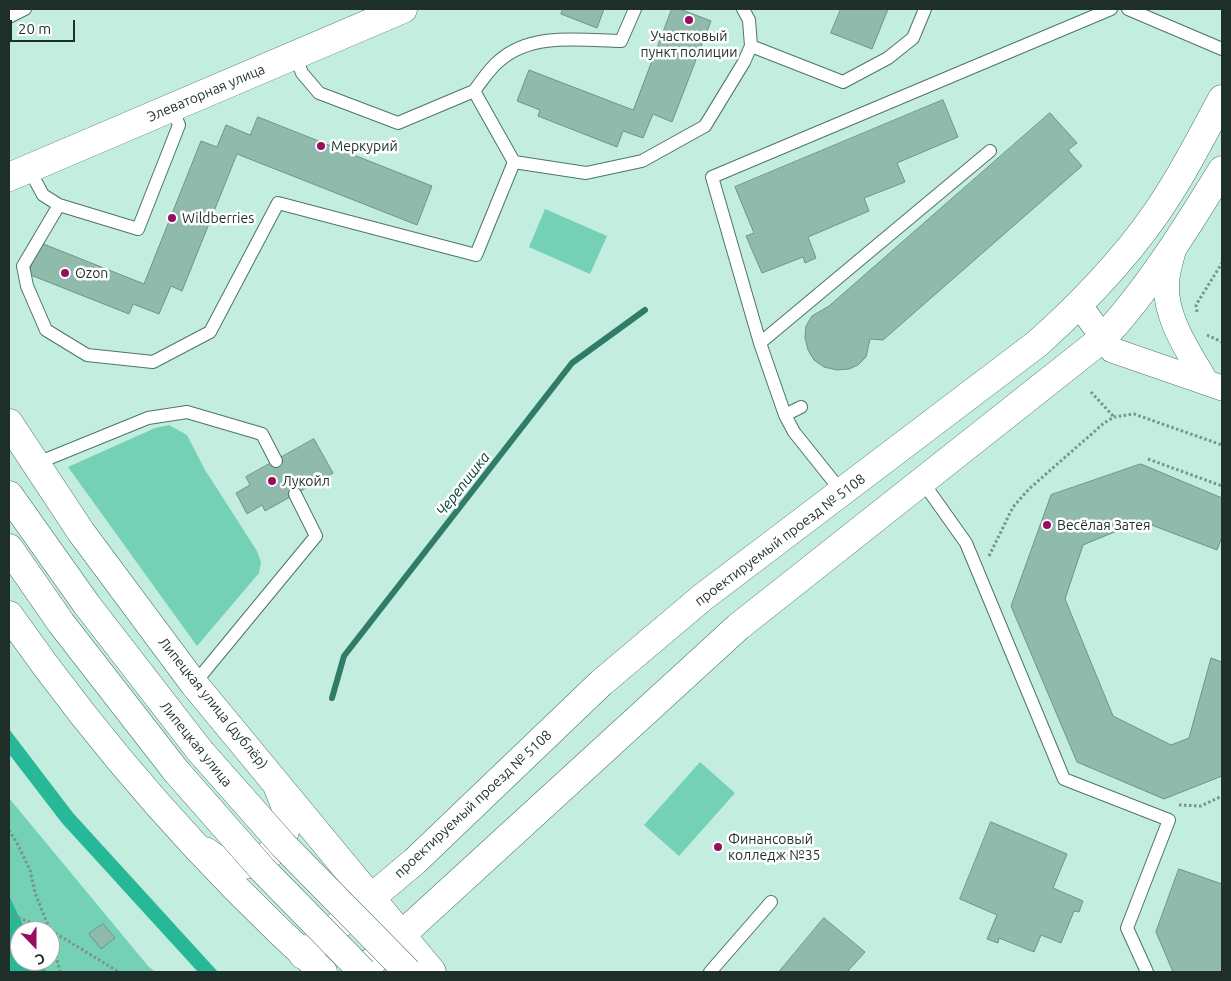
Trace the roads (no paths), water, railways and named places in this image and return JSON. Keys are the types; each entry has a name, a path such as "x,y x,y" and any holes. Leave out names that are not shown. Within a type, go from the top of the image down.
{"main road":[{"name":"Элеваторная улица","path":"19,173 403,9"},
{"name":"проектируемый проезд № 5108","path":"313,964 371,897 415,861 609,677 703,597 1038,343 1080,306 1142,232 1170,192 1222,99"},
{"path":"9,548 61,623 176,771 263,870 362,972 738,627 1102,340 1116,324 1176,242 1222,170"},
{"name":"Липецкая улица (дублёр)","path":"9,423 80,532 194,684 432,972"},
{"name":"Липецкая улица","path":"9,495 86,605 200,751 284,846 408,972"},
{"path":"9,615 89,722 191,841 230,884 313,964"},
{"path":"191,841 219,860 235,865 251,864 266,857 282,840 287,824 286,808 276,781"}],"street":[{"path":"1176,242 1167,278 1167,297 1181,338 1214,385"},
{"path":"1080,306 1102,340 1112,350 1214,385"}],"lane":[{"path":"9,17 25,9"},
{"path":"295,55 302,73 319,93 398,123 474,91 499,61 527,44 566,40 621,41 635,9"},
{"path":"514,162 586,173 642,161 705,126 744,62 751,46 749,20 743,9"},
{"path":"751,46 843,82 888,58 913,38 925,9"},
{"path":"842,492 794,432 785,415 760,342 712,177 1111,9"},
{"path":"1128,9 1222,49"},
{"path":"474,91 514,162"},
{"path":"19,173 43,195 59,205 138,229 179,125 172,108"},
{"path":"760,342 990,151"},
{"path":"59,205 23,266 26,286 46,330 87,354 153,362 210,332 278,203 476,255 514,162"},
{"path":"785,415 801,407"},
{"path":"35,464 148,418 187,412 262,434 276,461"},
{"path":"922,482 966,543 1064,779 1169,820 1127,928 1147,972"},
{"path":"194,684 316,536 296,494"},
{"path":"710,972 771,902"}],"waterway":[{"name":"Черепишка","path":"332,698 344,656 572,363 645,310"}],"place":[{"name":"Участковый пункт полиции","path":"689,20"},
{"name":"Меркурий","path":"321,146"},
{"name":"Wildberries","path":"172,218"},
{"name":"Ozon","path":"65,273"},
{"name":"Лукойл","path":"272,481"},
{"name":"Весёлая Затея","path":"1047,525"},
{"name":"Финансовый колледж №35","path":"718,847"}]}
